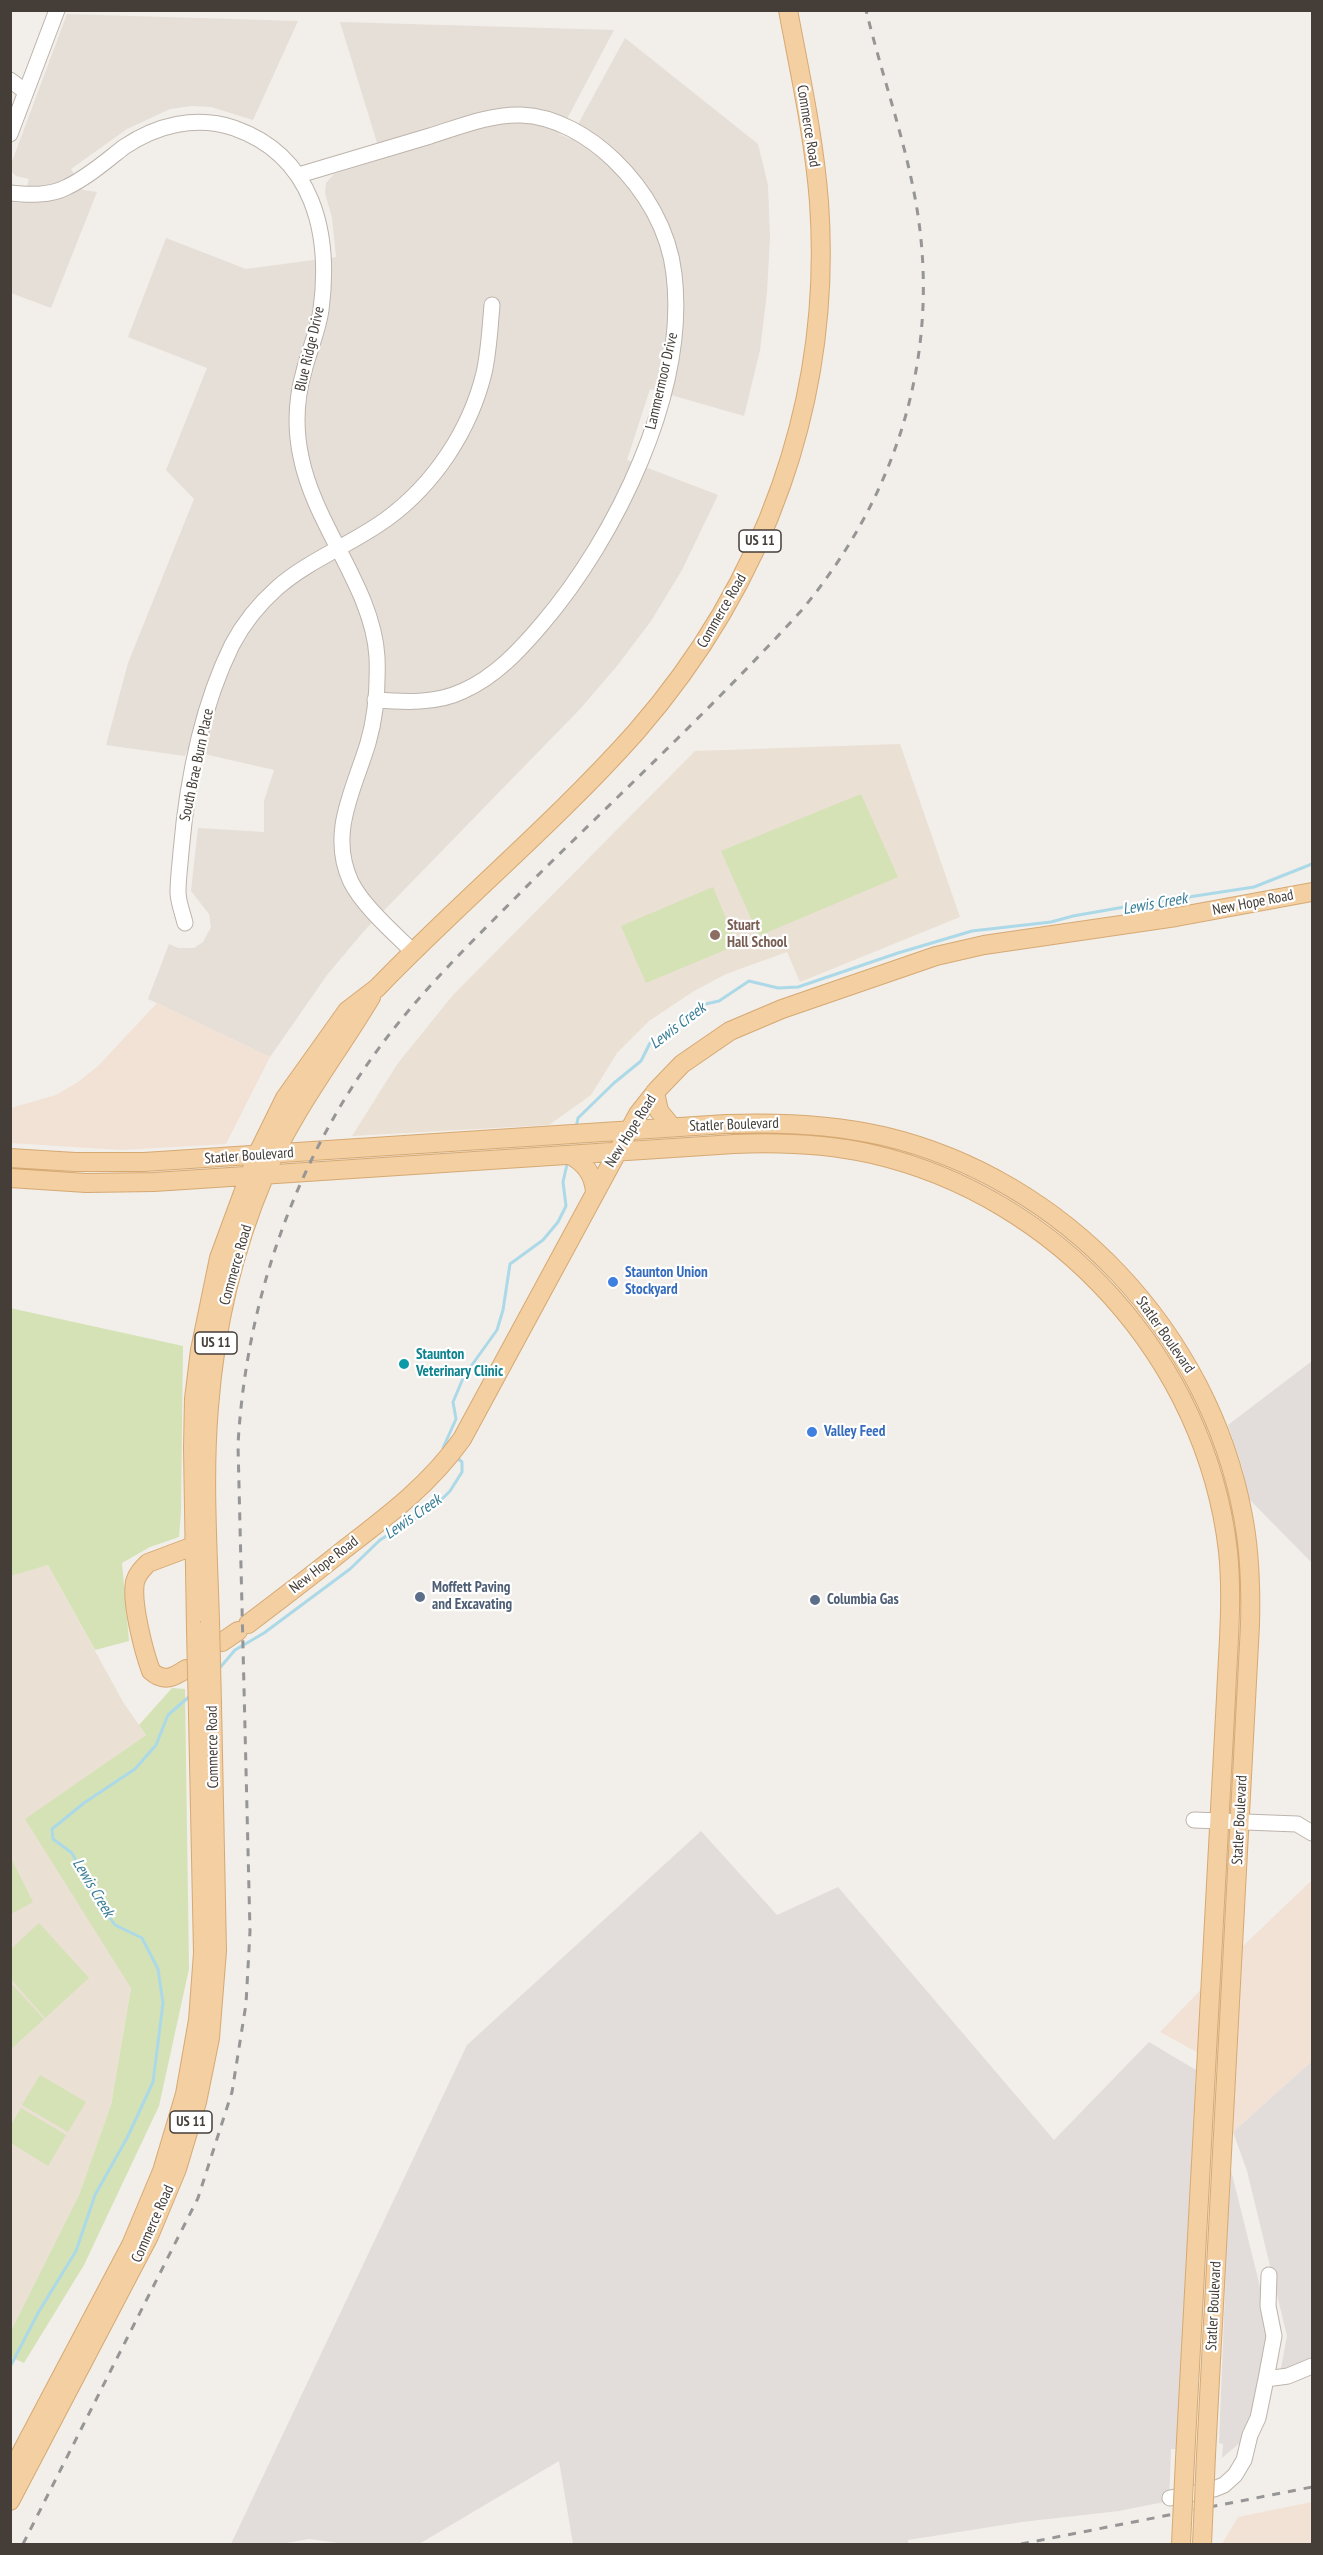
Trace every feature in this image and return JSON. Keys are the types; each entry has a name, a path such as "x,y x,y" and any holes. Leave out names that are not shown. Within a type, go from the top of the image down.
{"main road":[{"name":"Commerce Road","path":"10,2501 149,2236 177,2169 197,2102 210,2038 217,1951 205,1710 201,1544 193,1448 194,1399 200,1350 219,1258 266,1154 312,1088 376,988 553,817 648,717 692,661 719,621 753,557 783,482 804,408 814,343 820,275 819,202 814,157 788,10"},
{"name":"New Hope Road","path":"222,1642 406,1501 452,1453 610,1153 655,1092 698,1052 746,1024 790,1006 940,954 984,945 1176,918 1312,892"},
{"path":"655,1092 658,1110 672,1127"},
{"name":"Statler Boulevard","path":"10,1158 112,1163 672,1127 799,1123 863,1132 933,1151 992,1178 1046,1210 1095,1249 1145,1303 1180,1352 1205,1399 1230,1465 1243,1517 1249,1563 1251,1609 1202,2544"},
{"name":"Statler Boulevard","path":"10,1178 115,1183 257,1176 742,1144 780,1143 831,1147 897,1161 961,1185 1016,1215 1074,1258 1113,1297 1152,1347 1181,1397 1203,1448 1222,1516 1228,1553 1230,1603 1181,2544"},
{"path":"570,1155 581,1161 593,1183"},
{"path":"186,1669 166,1678 160,1678 151,1671 136,1607 135,1584 141,1570 148,1563 201,1544"},
{"name":"Commerce Road","path":"10,2474 131,2245 162,2171 185,2094 198,2020 203,1953 205,1710"}],"street":[{"path":"10,134 57,10"},
{"path":"10,80 26,92"},
{"name":"Lammermoor Drive","path":"299,175 483,120 524,114 547,119 587,137 616,162 636,184 659,222 674,272 675,314 670,355 652,429 642,461 604,540 580,577 534,634 497,671 483,681 464,691 430,700 375,700"},
{"name":"Blue Ridge Drive","path":"10,193 32,195 68,187 142,137 158,129 188,122 217,124 253,137 279,155 299,175 312,199 317,218 323,272 321,312 300,391 297,434 312,499 336,549 352,575 368,617 376,652 375,700 368,744 344,812 341,836 343,852 352,882 360,896 412,951"},
{"name":"South Brae Burn Place","path":"185,923 178,894 186,807 197,747 224,664 245,624 277,588 296,573 388,518 434,473 451,450 464,426 484,372 492,305"},
{"path":"1194,1820 1297,1824 1312,1833"},
{"path":"1170,2498 1222,2486 1235,2475 1244,2460 1250,2435 1258,2418 1274,2336 1268,2306 1269,2275"},
{"path":"1266,2379 1288,2376 1312,2366"}],"shaded area":[{"path":"67,14 298,21 253,120 211,107 192,106 170,109 127,129 71,169 83,190 97,192 51,308 11,293 10,202 22,203 29,179 16,176 11,171 11,164"},
{"path":"340,22 614,30 559,134 570,139 625,38 758,144 768,185 770,238 767,293 760,350 744,416 650,389 627,460 718,495 682,570 651,621 580,709 364,931 327,975 270,1057 148,999 169,944 178,948 194,948 203,942 211,927 209,914 191,891 198,828 264,832 264,801 274,770 187,750 185,756 106,745 128,663 194,499 166,470 207,368 128,337 166,238 246,269 336,257 332,218 325,193 326,183 334,174 382,159"},
{"name":"Stuart Hall School","path":"900,744 960,917 800,982 787,952 726,974 694,991 649,1021 617,1053 591,1095 549,1125 352,1136 398,1063 453,995 695,751"},
{"path":"157,1003 270,1057 226,1144 121,1150 11,1143 11,1108 56,1095 78,1082 98,1066"},
{"path":"1312,1361 1312,1563 1249,1499 1243,1470 1228,1425"},
{"path":"48,1565 123,1702 146,1735 26,1819 131,1987 111,2105 79,2195 11,2331 10,1576"},
{"path":"701,1831 777,1915 838,1887 1054,2140 1149,2042 1196,2070 1177,2449 1171,2449 1169,2501 1119,2511 1022,2522 908,2540 908,2544 573,2544 559,2461 419,2544 345,2544 309,2539 280,2544 231,2544 467,2045"},
{"path":"1312,1880 1312,2061 1233,2132 1235,2073 1160,2032 1242,1947"},
{"path":"1312,2061 1312,2361 1280,2373 1287,2336 1247,2171 1233,2132"},
{"path":"1230,2166 1272,2335 1257,2417 1242,2441 1222,2458 1223,2444 1219,2443"},
{"path":"1312,2502 1312,2544 1222,2544 1238,2517"}],"green space":[{"path":"861,794 898,877 759,936 721,851"},
{"path":"713,887 737,945 646,983 621,926"},
{"path":"10,1308 183,1346 179,1537 150,1547 122,1563 129,1641 95,1650 48,1565 11,1576"},
{"path":"172,1688 185,1689 189,1969 159,2106 84,2265 24,2363 11,2357 11,2331 79,2195 111,2105 131,1988 25,1819 146,1735 139,1725"},
{"path":"10,1856 33,1902 11,1914 10,1914"},
{"path":"39,1923 89,1978 45,2018 11,1979 11,1949"},
{"path":"11,1983 44,2019 11,2049"},
{"path":"40,2075 86,2102 68,2132 22,2105"},
{"path":"21,2108 66,2135 48,2166 11,2143 11,2125"}],"waterway":[{"name":"Lewis Creek","path":"576,1128 578,1118 614,1083 641,1061 650,1043 665,1039 686,1015 701,1005 719,1001 749,981 778,988 798,987 972,931 1051,922 1130,906 1254,887 1312,864"},
{"name":"Lewis Creek","path":"446,1450 443,1448 456,1419 453,1402 464,1376 497,1330 503,1310 510,1264 543,1240 558,1222 566,1206 563,1182 568,1160"},
{"name":"Lewis Creek","path":"218,1670 235,1650 264,1633 350,1569 380,1540 436,1505 450,1491 462,1472 462,1462 456,1457"},
{"name":"Lewis Creek","path":"10,2367 38,2313 76,2251 95,2195 127,2138 153,2082 163,2003 158,1969 142,1938 115,1925 94,1895 72,1853 53,1839 52,1829 84,1803 135,1769 156,1745 168,1715 191,1695"}],"railway":[{"path":"23,2544 198,2198 232,2092 246,2004 250,1931 238,1445 243,1391 252,1337 281,1232 301,1181 326,1132 353,1085 385,1040 475,938 703,714 801,611 834,567 863,521 886,473 904,423 916,371 922,318 923,264 912,184 866,10"},
{"path":"1021,2544 1312,2487"}],"place":[{"name":"Stuart Hall School","path":"715,935"},
{"name":"Staunton Union Stockyard","path":"613,1282"},
{"name":"Staunton Veterinary Clinic","path":"404,1364"},
{"name":"Valley Feed","path":"812,1432"},
{"name":"Moffett Paving and Excavating","path":"420,1597"},
{"name":"Columbia Gas","path":"815,1600"}]}
